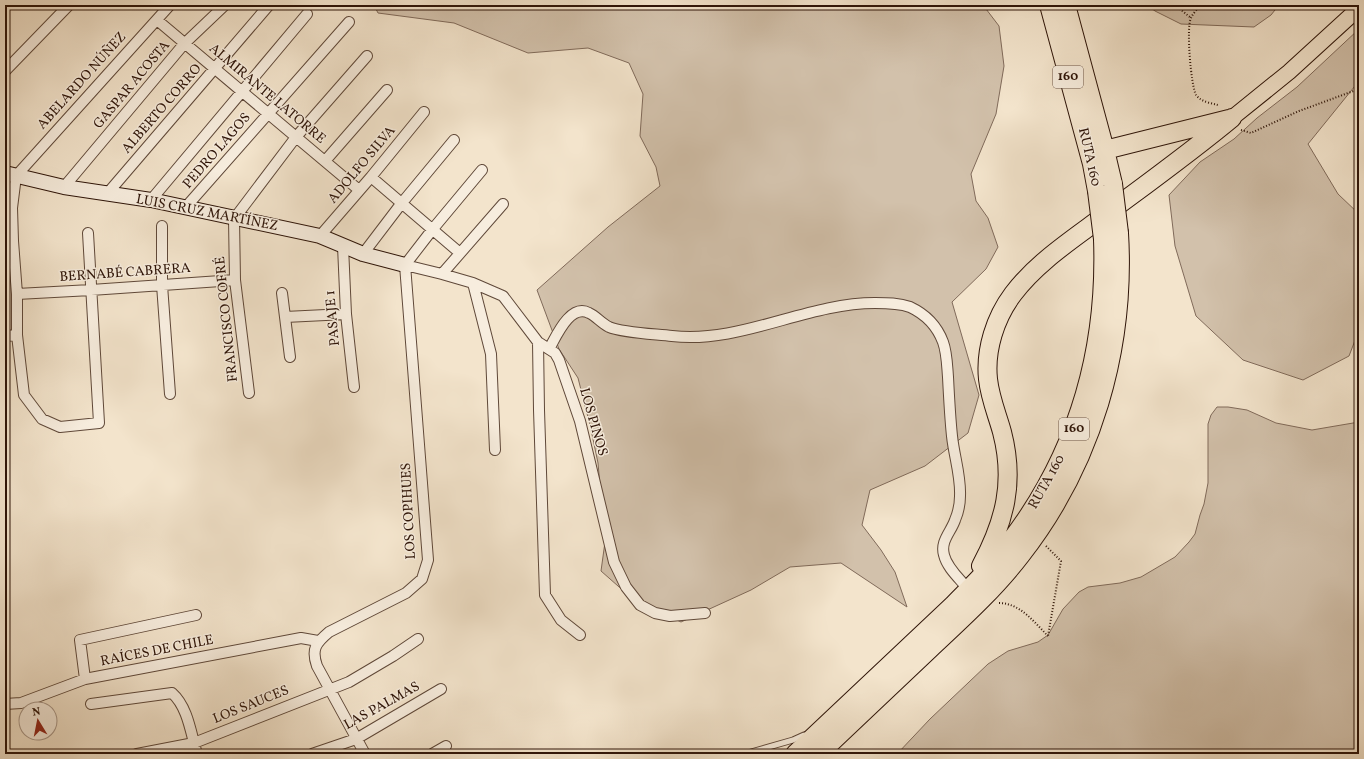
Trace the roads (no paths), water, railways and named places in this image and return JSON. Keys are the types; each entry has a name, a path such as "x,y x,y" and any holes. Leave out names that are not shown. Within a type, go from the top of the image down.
{"highway":[{"name":"RUTA 160","path":"1049,5 1092,164 1105,188"},
{"name":"RUTA 160","path":"819,754 984,597 1012,566 1035,536 1055,505 1076,464 1095,418 1104,390 1110,362 1117,320 1120,276 1111,236 1105,188 1105,150 1066,5"},
{"path":"1105,150 1228,122"},
{"path":"968,589 999,529 1007,496 1008,474 1005,446 1002,431 992,403 988,377 989,351 992,336 1005,307 1023,282 1062,247 1228,122"},
{"name":"RUTA 160","path":"795,754 968,589 1005,548 1030,514 1052,476 1071,434 1088,384 1098,338 1111,236"}],"main road":[{"path":"1228,122 1289,72 1359,8"}],"street":[{"path":"5,71 68,5"},
{"name":"ABELARDO NÚÑEZ","path":"10,175 170,5"},
{"name":"GASPAR ACOSTA","path":"64,187 184,44 225,5"},
{"name":"ALBERTO CORRO","path":"107,194 269,5"},
{"path":"151,200 307,14"},
{"name":"ALMIRANTE LATORRE","path":"157,20 359,190"},
{"name":"PEDRO LAGOS","path":"185,208 349,22"},
{"path":"234,218 296,137 367,56"},
{"path":"325,161 387,90"},
{"name":"ADOLFO SILVA","path":"320,236 424,112"},
{"path":"363,254 401,204 454,140"},
{"path":"405,265 482,170"},
{"path":"10,175 8,207 9,241 17,294 17,335 24,395 42,419 60,427 99,423 88,233"},
{"name":"LUIS CRUZ MARTÍNEZ","path":"10,175 64,187 151,200 320,236 363,254 405,265"},
{"path":"371,177 460,253"},
{"path":"442,274 503,204"},
{"name":"FRANCISCO COFRÉ","path":"234,218 235,280 249,393"},
{"path":"162,226 162,285 170,394"},
{"name":"PASAJE 1","path":"342,246 346,314 354,387"},
{"name":"LOS PINOS","path":"405,265 474,283 503,296 538,342 555,353 559,360 580,421 614,562 626,587 640,604 655,613 670,616 704,613"},
{"name":"LOS COPIHUES","path":"318,641 328,632 406,593 422,579 428,560 405,265"},
{"name":"BERNABÉ CABRERA","path":"17,294 235,280"},
{"path":"474,283 491,354 495,450"},
{"path":"282,293 290,357"},
{"path":"550,349 565,321 575,313 581,311 589,313 609,327 621,330 680,337 715,335 830,308 864,303 889,303 907,306 918,311 928,319 937,330 943,343 947,360 952,436 960,496 955,521 948,533 944,544 943,554 947,563 968,589"},
{"path":"285,317 346,314"},
{"path":"5,336 17,335"},
{"path":"538,342 545,595 561,620 580,635"},
{"path":"85,679 80,640 196,615"},
{"name":"RAÍCES DE CHILE","path":"5,704 21,703 85,679 301,638 318,641"},
{"name":"LOS SAUCES","path":"137,754 194,743 349,682 393,656 418,639"},
{"path":"318,641 314,650 314,658 365,754"},
{"name":"LAS PALMAS","path":"312,754 356,739 441,689"},
{"path":"91,704 172,693 178,698 185,712 197,754"},
{"path":"432,754 446,746"}],"lane":[{"path":"744,754 793,740 825,726"}]}
